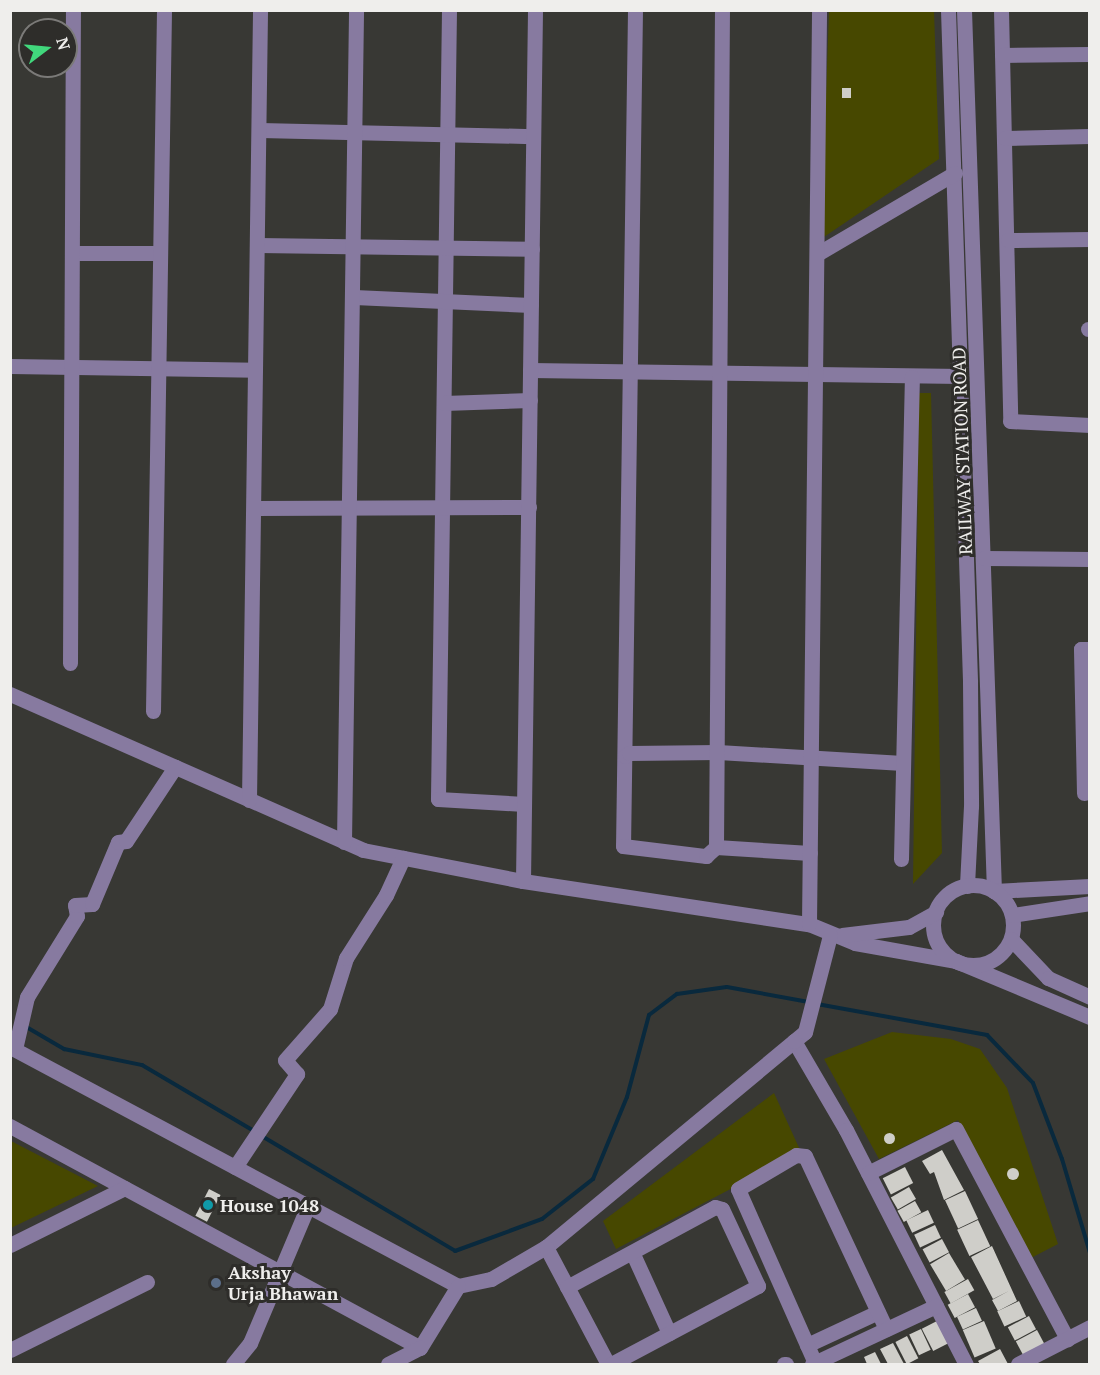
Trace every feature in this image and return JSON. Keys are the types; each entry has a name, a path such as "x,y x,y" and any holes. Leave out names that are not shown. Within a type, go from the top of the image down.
{"street":[{"path":"70,663 73,10"},
{"path":"153,711 164,10"},
{"path":"249,800 255,508 260,10"},
{"path":"344,842 357,132 356,10"},
{"path":"449,10 443,301 443,507 438,799 524,804"},
{"path":"523,881 535,10"},
{"path":"635,10 623,846 706,856 716,847 810,852"},
{"path":"716,847 722,373 722,10"},
{"path":"810,924 819,10"},
{"name":"RAILWAY STATION ROAD","path":"948,10 955,173 971,738 967,886"},
{"name":"RAILWAY STATION ROAD","path":"964,10 994,891"},
{"path":"1001,10 1008,240 1006,329 1010,421 1089,425"},
{"path":"1002,55 1089,54"},
{"path":"260,130 533,136"},
{"path":"1005,138 1089,136"},
{"path":"817,254 955,173"},
{"path":"1008,240 1089,239"},
{"path":"258,245 532,249"},
{"path":"72,253 160,253"},
{"path":"354,297 531,305"},
{"path":"10,366 255,370"},
{"path":"530,370 961,376"},
{"path":"901,859 912,377"},
{"path":"444,403 530,400"},
{"path":"255,508 529,507"},
{"path":"984,558 1089,560"},
{"path":"1084,793 1081,649 1089,649"},
{"path":"10,694 344,842 403,858 523,881 810,924 830,935 977,966 998,957 1011,939 1012,915 994,891"},
{"path":"624,756 629,753 718,752 903,763"},
{"path":"175,767 126,841 118,842 92,904 75,905 77,916 27,997 13,1048 458,1286 491,1279 546,1247 805,1032 830,935"},
{"path":"235,1167 297,1074 285,1060 330,1009 346,958 386,895 403,858"},
{"path":"1089,886 994,891 967,886 948,894 936,912 933,923 939,946 956,961 1089,1017"},
{"path":"1012,915 1089,903"},
{"path":"830,935 909,927 936,912"},
{"path":"1011,939 1048,978 1089,997"},
{"path":"794,1041 868,1173 966,1365"},
{"path":"10,1126 420,1348"},
{"path":"868,1173 956,1129 1067,1339"},
{"path":"886,1329 805,1156 796,1155 738,1189 814,1364 936,1306"},
{"path":"10,1245 125,1188"},
{"path":"232,1365 249,1343 308,1206"},
{"path":"546,1247 607,1364 756,1288 759,1283 719,1207 567,1287"},
{"path":"633,1254 669,1333"},
{"path":"10,1350 147,1282"},
{"path":"388,1365 420,1348 458,1286"},
{"path":"807,1345 878,1312"},
{"path":"1018,1365 1089,1327"}],"shaded area":[{"path":"829,11 934,11 939,159 821,239"},
{"path":"919,393 931,393 942,853 913,884"},
{"path":"892,1032 951,1039 980,1049 1007,1088 1058,1244 1031,1258 958,1120 879,1159 824,1059"},
{"path":"774,1093 801,1152 616,1249 603,1221"},
{"path":"11,1141 98,1186 11,1228"}],"building":[{"path":"842,88 851,88 851,98 842,98"},
{"path":"889,1133 893,1134 893,1142 889,1143 885,1142 884,1138 885,1134"},
{"path":"942,1150 964,1190 944,1200 934,1172 930,1174 922,1161"},
{"path":"905,1167 913,1183 891,1194 883,1178"},
{"path":"1015,1168 1018,1169 1018,1179 1011,1180 1008,1179 1007,1172 1008,1169"},
{"path":"909,1187 916,1199 898,1210 891,1198"},
{"name":"House 1048","path":"209,1189 221,1195 207,1222 195,1216"},
{"path":"965,1191 978,1219 958,1228 945,1200"},
{"path":"915,1201 921,1212 904,1222 898,1211"},
{"path":"928,1210 934,1223 912,1233 906,1220"},
{"path":"978,1220 990,1246 969,1256 957,1230"},
{"path":"935,1225 941,1238 920,1247 914,1235"},
{"path":"942,1239 949,1252 930,1263 923,1249"},
{"path":"992,1246 1017,1301 998,1311 992,1300 1009,1291 993,1299 971,1257"},
{"path":"949,1253 965,1280 946,1291 930,1264"},
{"path":"968,1279 974,1290 951,1303 944,1292"},
{"path":"968,1294 975,1307 955,1318 948,1305"},
{"path":"1019,1301 1026,1316 1004,1327 997,1311"},
{"path":"976,1308 982,1321 963,1330 957,1317"},
{"path":"1029,1316 1036,1329 1015,1341 1008,1327"},
{"path":"937,1321 948,1343 933,1351 922,1329"},
{"path":"984,1321 996,1349 975,1358 963,1330"},
{"path":"921,1329 931,1350 919,1355 909,1334"},
{"path":"1037,1330 1045,1345 1024,1356 1016,1341"},
{"path":"907,1336 918,1358 907,1364 895,1342"},
{"path":"893,1343 904,1364 888,1364 880,1349"},
{"path":"1000,1349 1008,1364 980,1364 978,1361"},
{"path":"875,1352 881,1364 867,1364 864,1357"}],"waterway":[{"path":"260,1135 455,1251 542,1219 593,1179 627,1097 649,1015 677,994 727,987 809,1002"},
{"path":"817,1004 987,1035 1033,1083 1062,1159 1090,1253"},
{"path":"23,1025 64,1049 142,1065 254,1131"}],"place":[{"name":"House 1048","path":"208,1205"},
{"name":"Akshay Urja Bhawan","path":"216,1283"}]}
